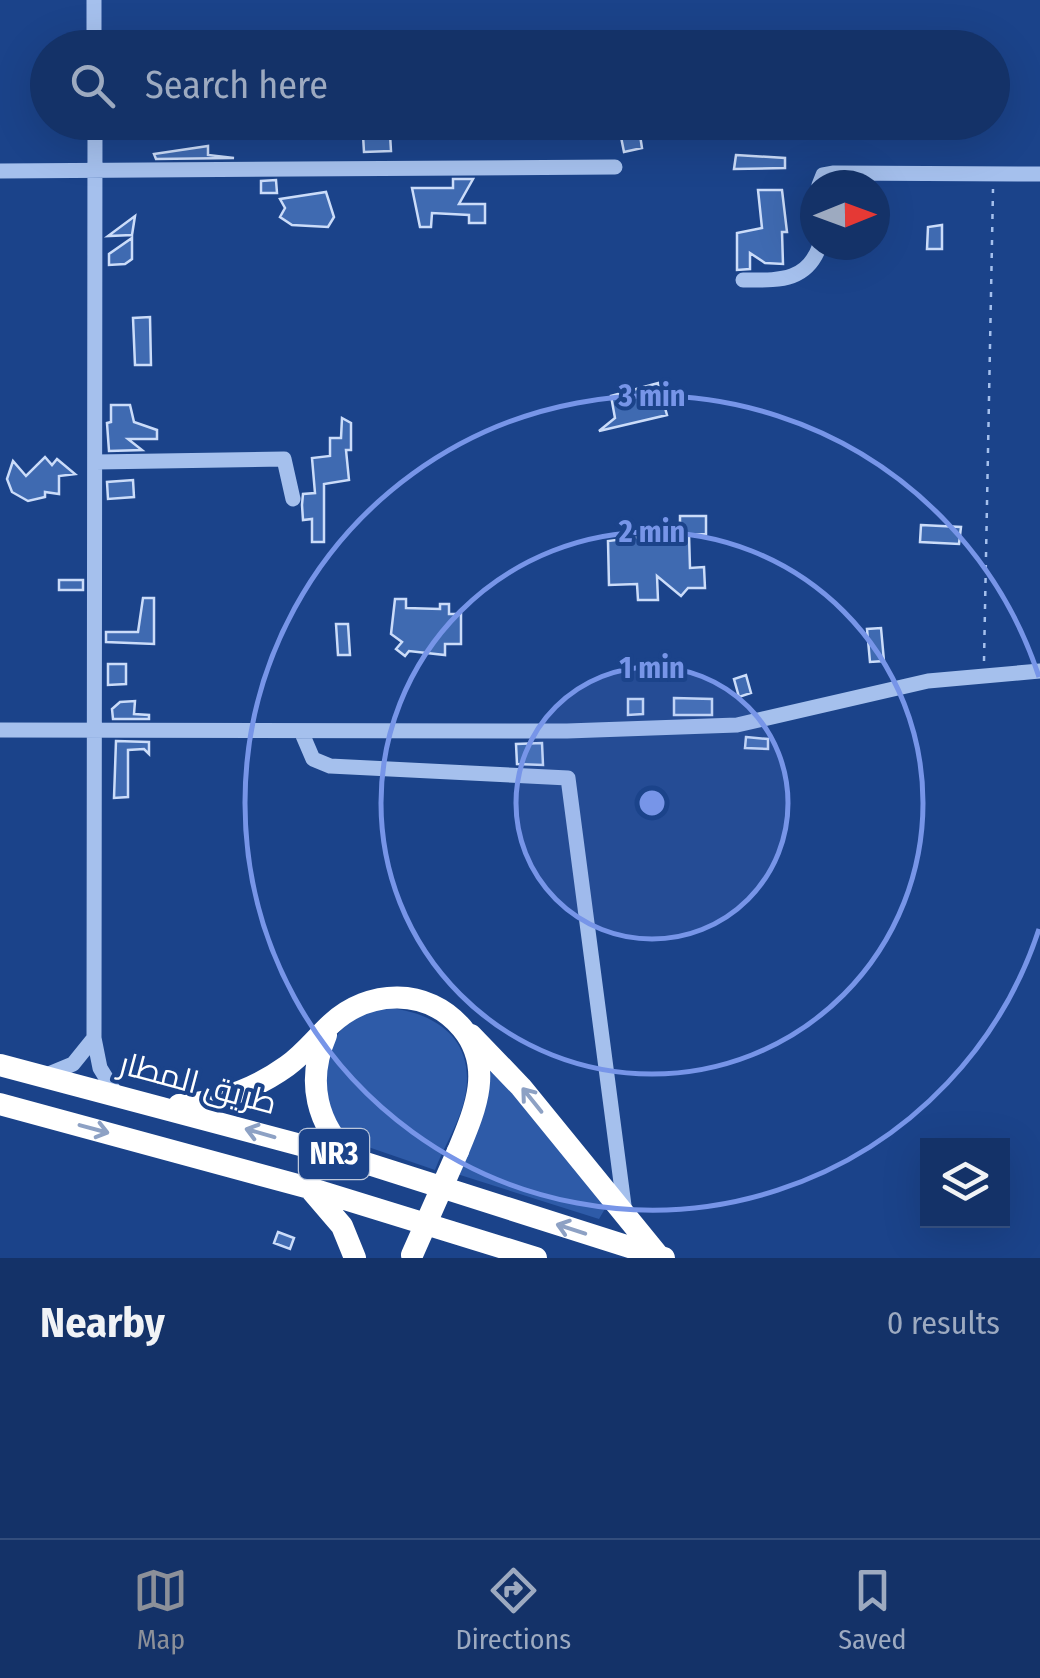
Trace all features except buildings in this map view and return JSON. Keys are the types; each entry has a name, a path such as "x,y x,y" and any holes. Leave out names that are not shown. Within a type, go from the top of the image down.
{"highway":[{"path":"168,1106 214,1100 259,1084 286,1067 332,1023 372,999 399,996 427,1003 456,1021 521,1088 626,1220 662,1258"},
{"path":"412,1256 458,1151 481,1083 476,1052 456,1021"},
{"path":"332,1023 315,1070 317,1104 330,1134 353,1159"},
{"name":"طريق المطار","path":"0,1065 168,1106 353,1159 662,1258"},
{"name":"NR3","path":"0,1104 309,1188 536,1258"},
{"path":"309,1188 342,1226 355,1258"}],"street":[{"path":"94,0 94,30"},
{"path":"94,140 94,1038 100,1068 116,1094"},
{"path":"0,172 615,167"},
{"path":"890,173 1040,174"},
{"path":"743,280 795,277 813,260"},
{"path":"96,462 284,459 293,499"},
{"path":"0,730 301,731 737,725 928,681 983,673 1040,671"},
{"path":"301,731 314,759 330,766 568,778 626,1220"},
{"path":"42,1076 74,1064 94,1038"}],"path":[{"path":"983,673 993,173"}],"shaded area":[{"path":"382,1007 434,1021 457,1043 464,1058 467,1076 463,1106 435,1170 345,1139 319,1085 337,1035 354,1019"},
{"path":"489,1062 606,1207 599,1219 457,1174"}]}
